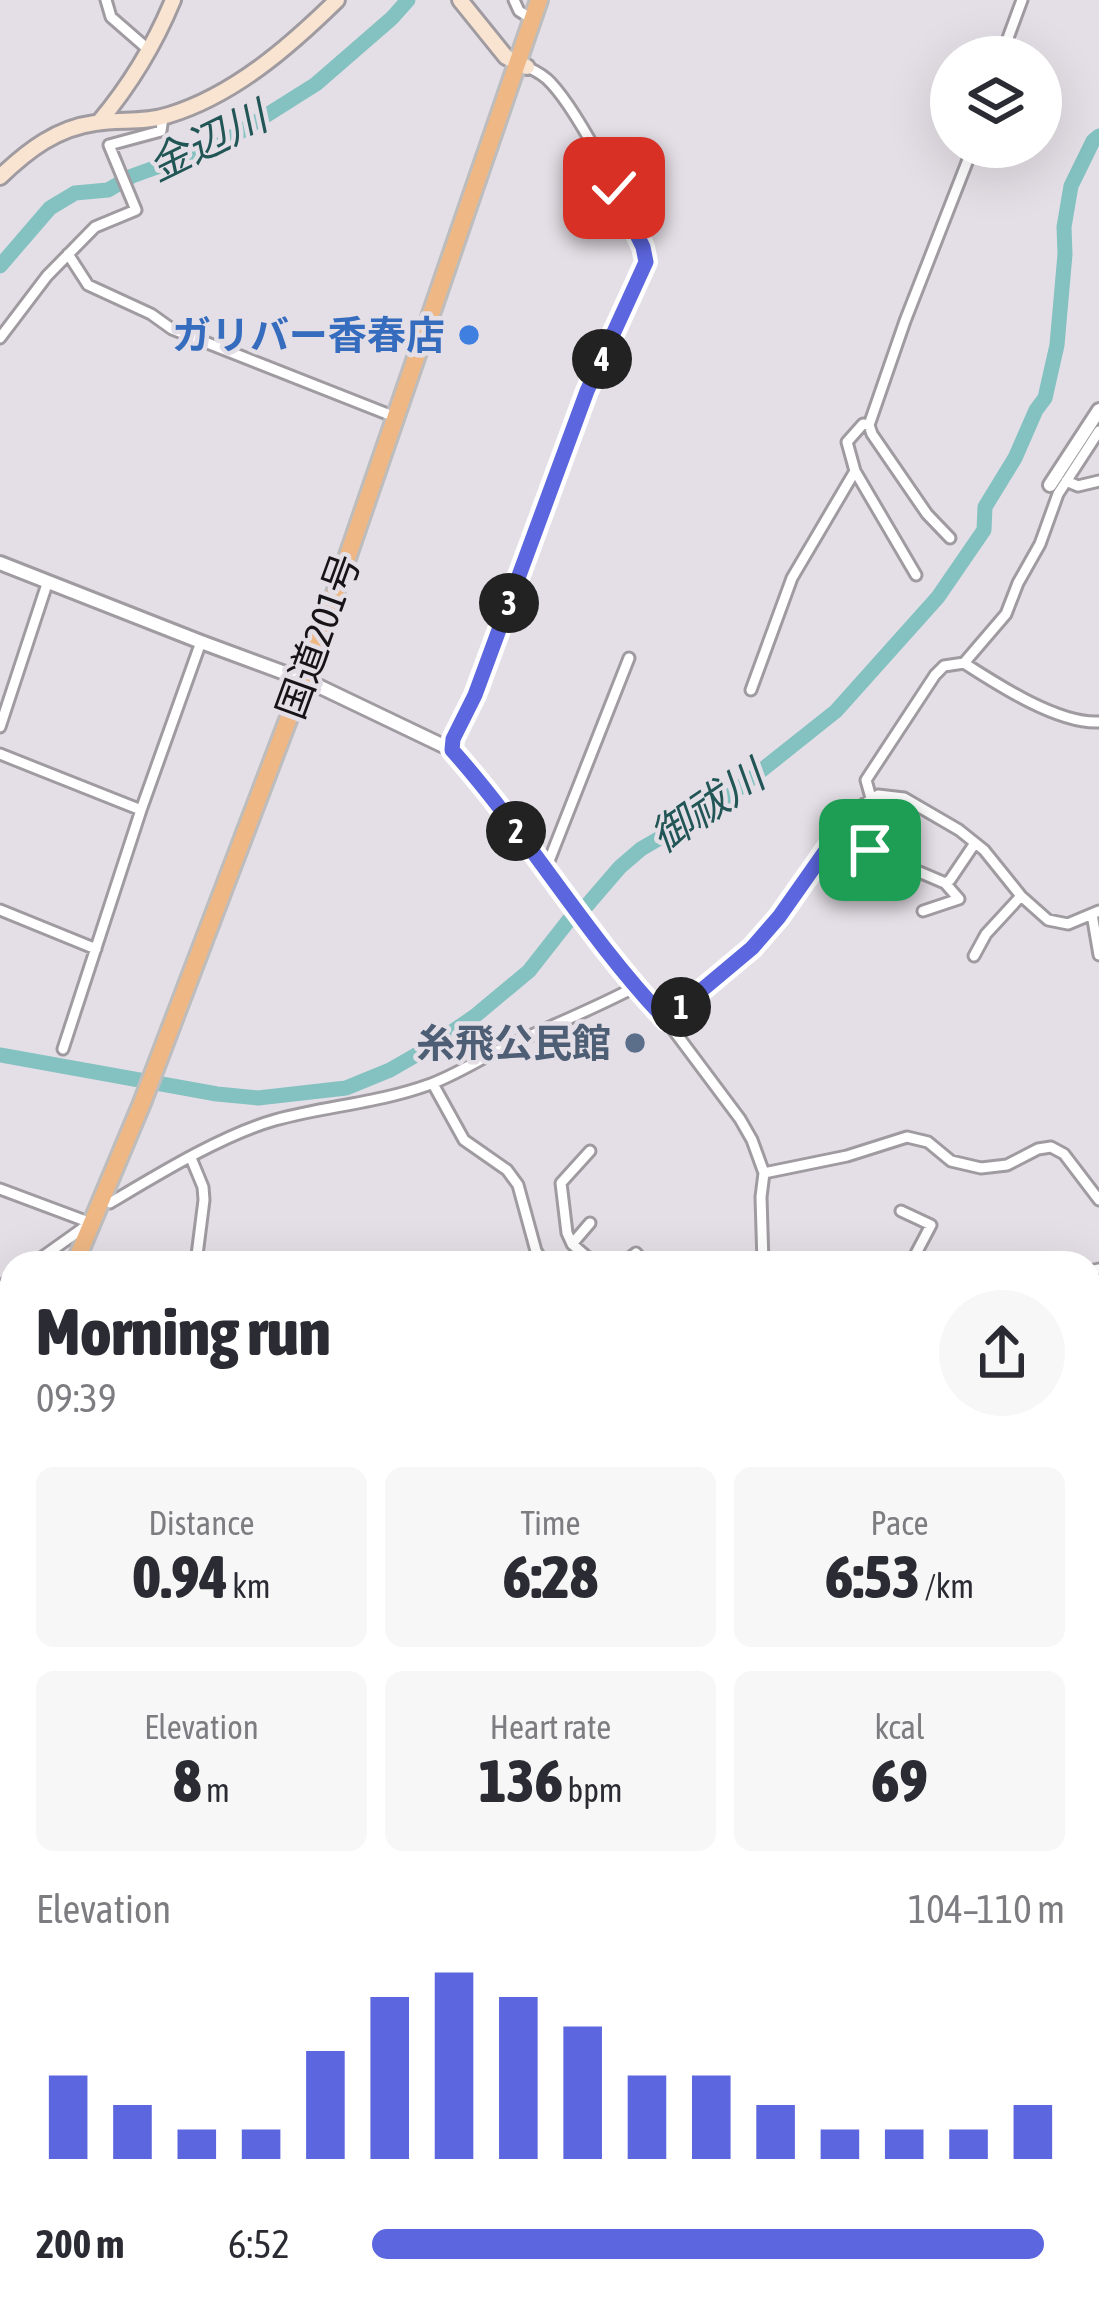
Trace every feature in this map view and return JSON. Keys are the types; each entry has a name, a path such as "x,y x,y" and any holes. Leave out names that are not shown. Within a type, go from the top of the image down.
{"highway":[{"name":"国道201号","path":"91,1251 308,681 522,64 538,0"},
{"name":"国道201号","path":"308,681 395,416 549,0"},
{"name":"国道201号","path":"80,1251 146,1104"}],"main road":[{"path":"99,122 150,51 172,0"},
{"path":"0,177 62,130 99,122 164,118 199,105 284,50 337,0"},
{"path":"460,0 506,56 522,64"}],"street":[{"path":"106,0 111,16 150,51"},
{"path":"514,0 519,11 532,19"},
{"path":"1008,36 1022,0"},
{"path":"452,750 587,391 646,262 614,188 570,109 549,81 522,64"},
{"path":"0,338 47,275 95,227 136,210 109,146 161,131 164,118"},
{"path":"950,538 927,514 869,425 965,168"},
{"path":"68,254 88,285 152,314 172,329 395,416"},
{"path":"872,799 866,780 935,675 944,666 964,663 1006,614 1040,544 1054,489 1099,410"},
{"path":"869,425 863,424 847,442 855,471 916,574"},
{"path":"1054,489 1066,481 1099,431"},
{"path":"751,690 792,578 855,471"},
{"path":"1066,481 1078,486 1099,481"},
{"path":"0,563 308,681 452,750 740,1119 764,1173 763,1251"},
{"path":"0,726 48,581"},
{"path":"63,1049 200,642"},
{"path":"545,871 629,658"},
{"path":"964,663 1010,693 1083,723 1099,722"},
{"path":"0,754 141,810"},
{"path":"666,1020 752,948 857,811 884,794 904,798 959,830 1021,896 1054,923 1068,924 1095,912 1099,955"},
{"path":"945,883 975,843"},
{"path":"829,846 870,850 920,869 945,883 959,899 923,911"},
{"path":"974,956 986,934 1021,896"},
{"path":"0,910 96,949"},
{"path":"110,1203 254,1127 388,1099 433,1084 638,986"},
{"path":"433,1084 464,1140 507,1170 518,1185 536,1251"},
{"path":"764,1173 847,1156 907,1137 928,1142 951,1161 981,1168 1007,1166 1051,1147 1064,1154 1099,1200"},
{"path":"580,1251 567,1233 561,1183 590,1151"},
{"path":"190,1158 203,1187 198,1251"},
{"path":"0,1189 91,1223"},
{"path":"901,1211 931,1226 917,1251"},
{"path":"51,1251 91,1223"},
{"path":"572,1244 590,1223"}],"waterway":[{"name":"金辺川","path":"0,266 50,208 75,193 108,190 132,176 221,144 316,84 408,0"},
{"name":"御祓川","path":"0,1055 258,1098 346,1088 430,1047 529,971 569,920 641,849 723,801 836,711 938,597 984,530 985,507 1045,398 1057,345 1071,186 1099,136"}],"place":[{"name":"ガリバー香春店","path":"469,335"},
{"name":"糸飛公民館","path":"635,1043"}],"route":[{"path":"614,188 646,262 587,391 452,750 586,927 666,1020 752,948 829,846 870,850"}]}
